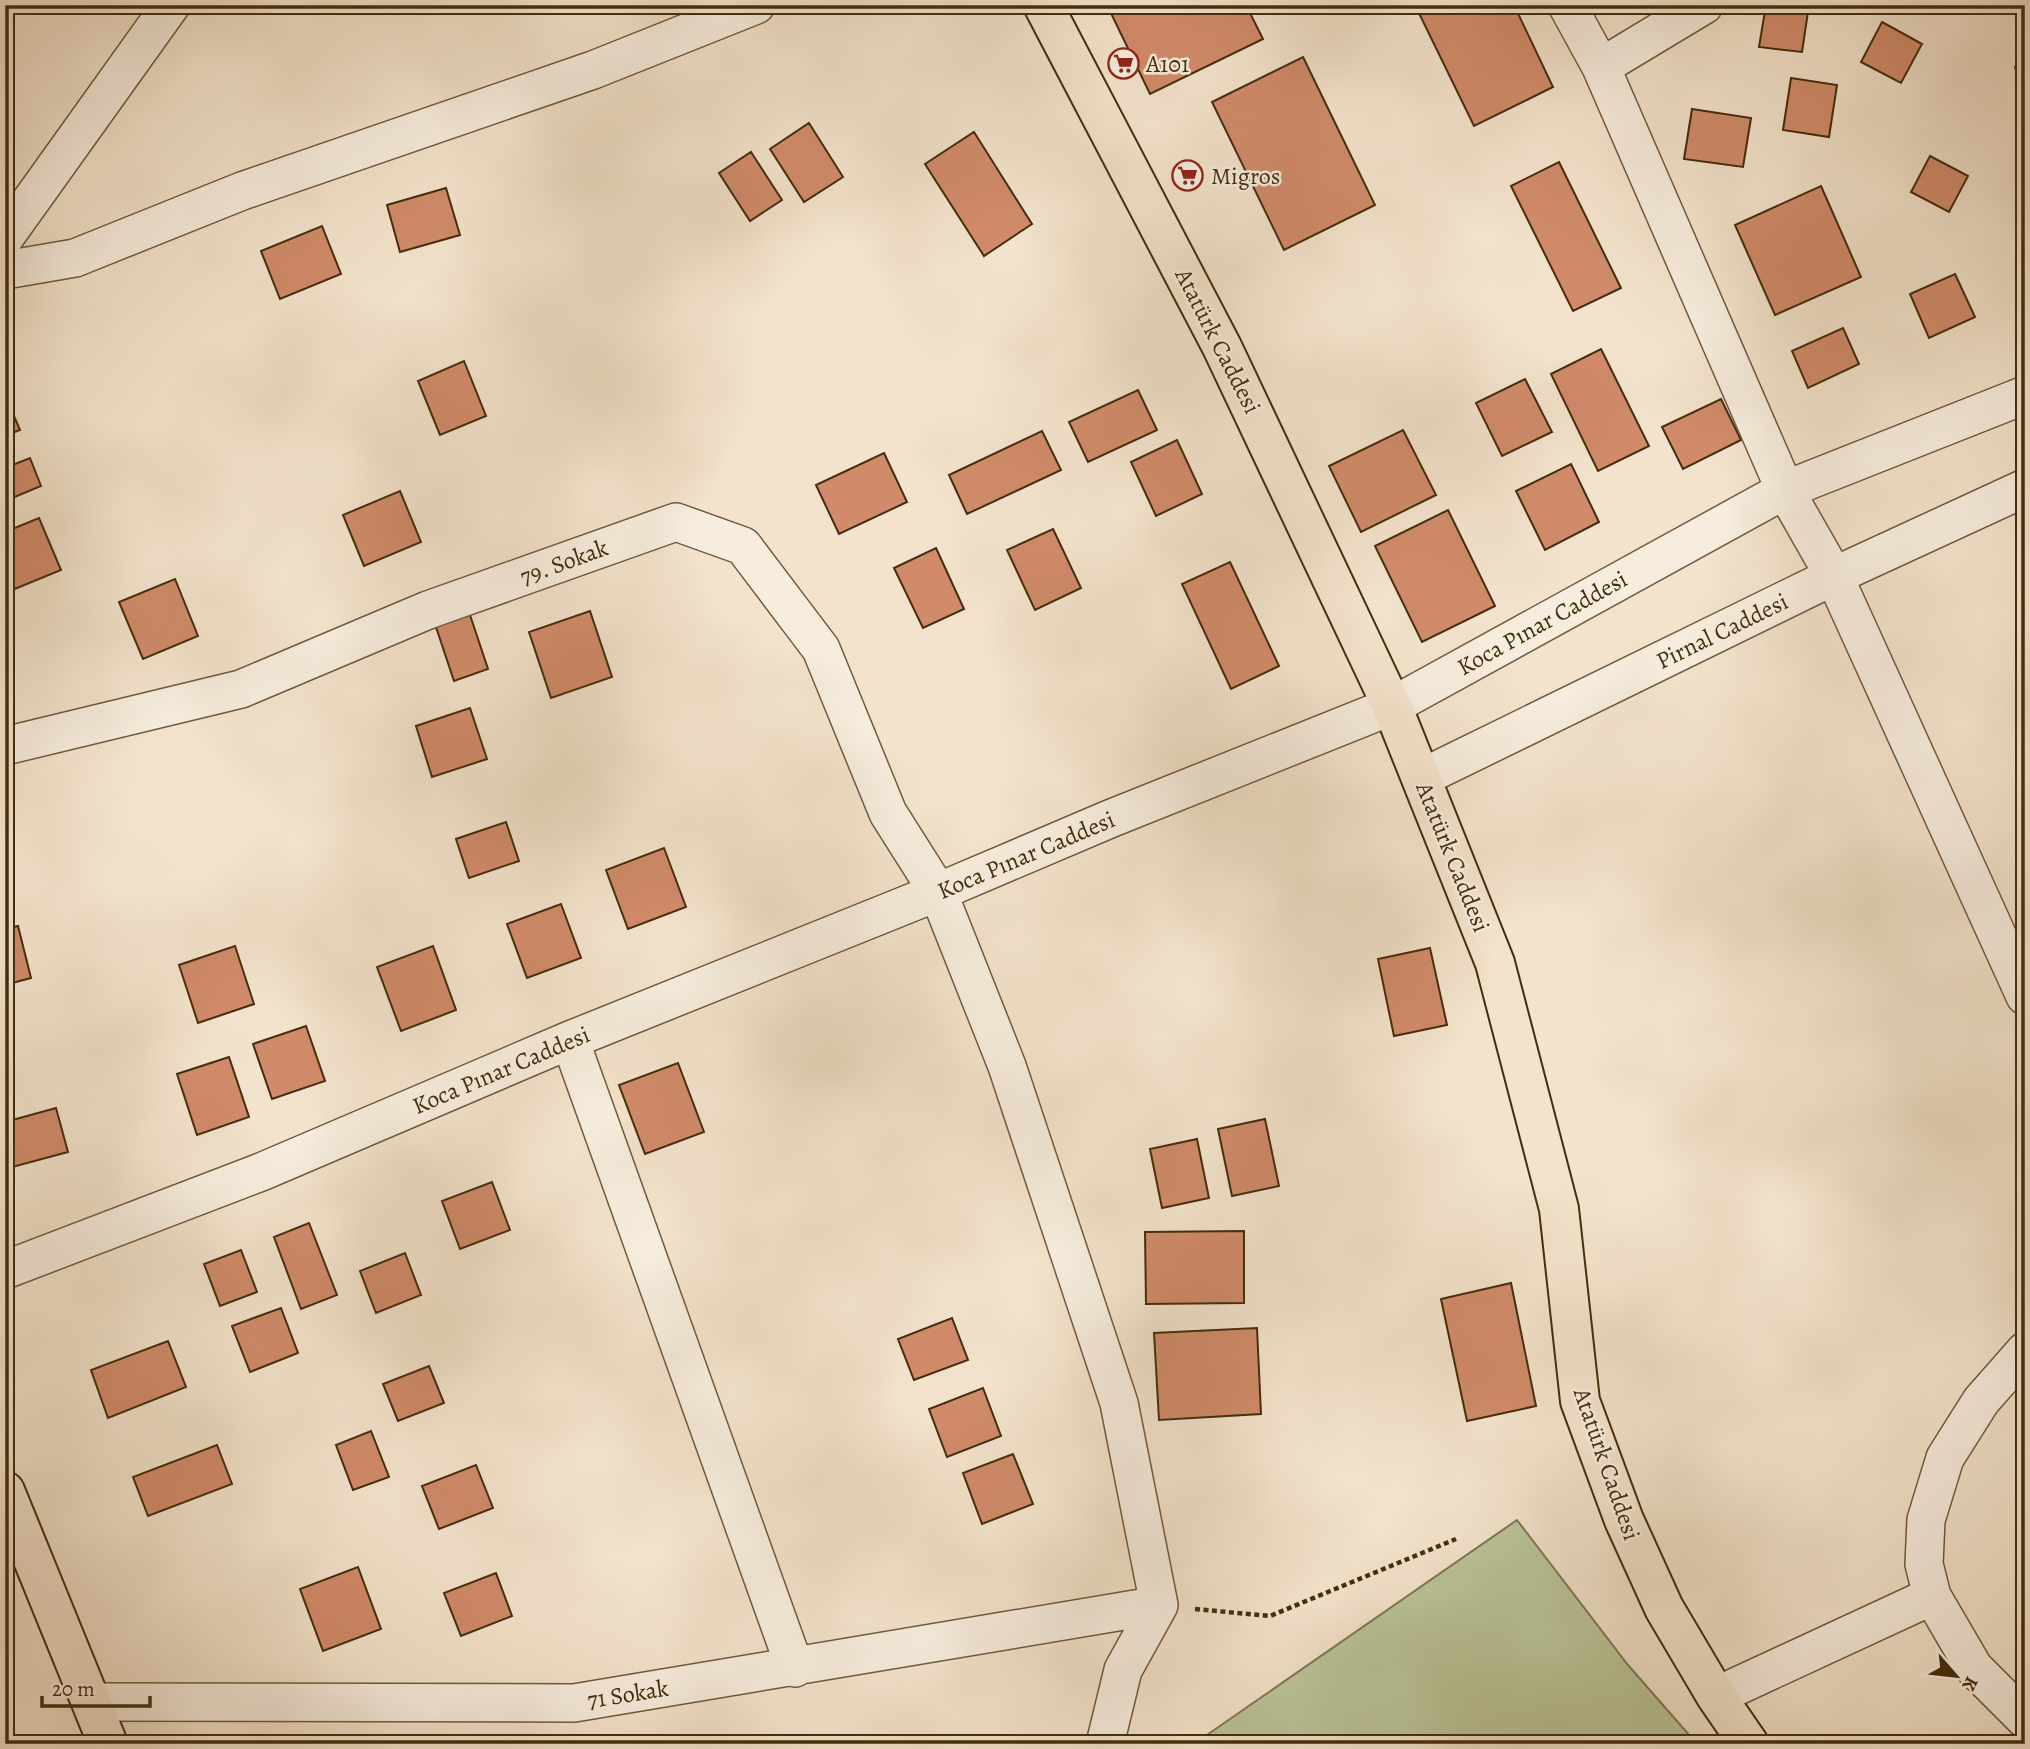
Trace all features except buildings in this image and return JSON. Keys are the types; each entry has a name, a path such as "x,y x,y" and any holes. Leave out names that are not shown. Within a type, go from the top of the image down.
{"main road":[{"name":"Atatürk Caddesi","path":"1043,5 1222,347 1392,706 1495,963 1559,1209 1580,1401 1624,1520 1664,1608 1716,1696 1749,1744"},
{"path":"5,1491 108,1744"}],"street":[{"path":"5,237 172,5"},
{"path":"5,270 75,258 242,191 593,70 756,5"},
{"path":"1567,5 1601,67 1785,490 1834,576 2025,996"},
{"path":"1601,67 1704,5"},
{"name":"Koca Pınar Caddesi","path":"5,1270 261,1172 570,1040 1392,706 1785,490 2025,395"},
{"name":"Pirnal Caddesi","path":"1421,778 1834,576 2025,488"},
{"name":"79. Sokak","path":"5,746 241,689 428,610 676,522 743,546 821,649 888,813 938,892 1007,1066 1119,1403 1159,1605"},
{"path":"570,1040 795,1668"},
{"path":"2025,1351 1981,1401 1945,1458 1926,1520 1924,1564 1932,1596 1974,1668 2025,1719"},
{"path":"1716,1696 1932,1596"},
{"path":"1105,1744 1123,1670 1159,1605"},
{"name":"71 Sokak","path":"91,1702 574,1703 1159,1605"}],"path":[{"path":"1159,1605 1270,1616 1455,1539"}],"green space":[{"path":"1517,1520 1628,1665 1697,1744 1194,1744"}],"place":[{"name":"A101","path":"1123,64"},
{"name":"Migros","path":"1188,176"}]}
